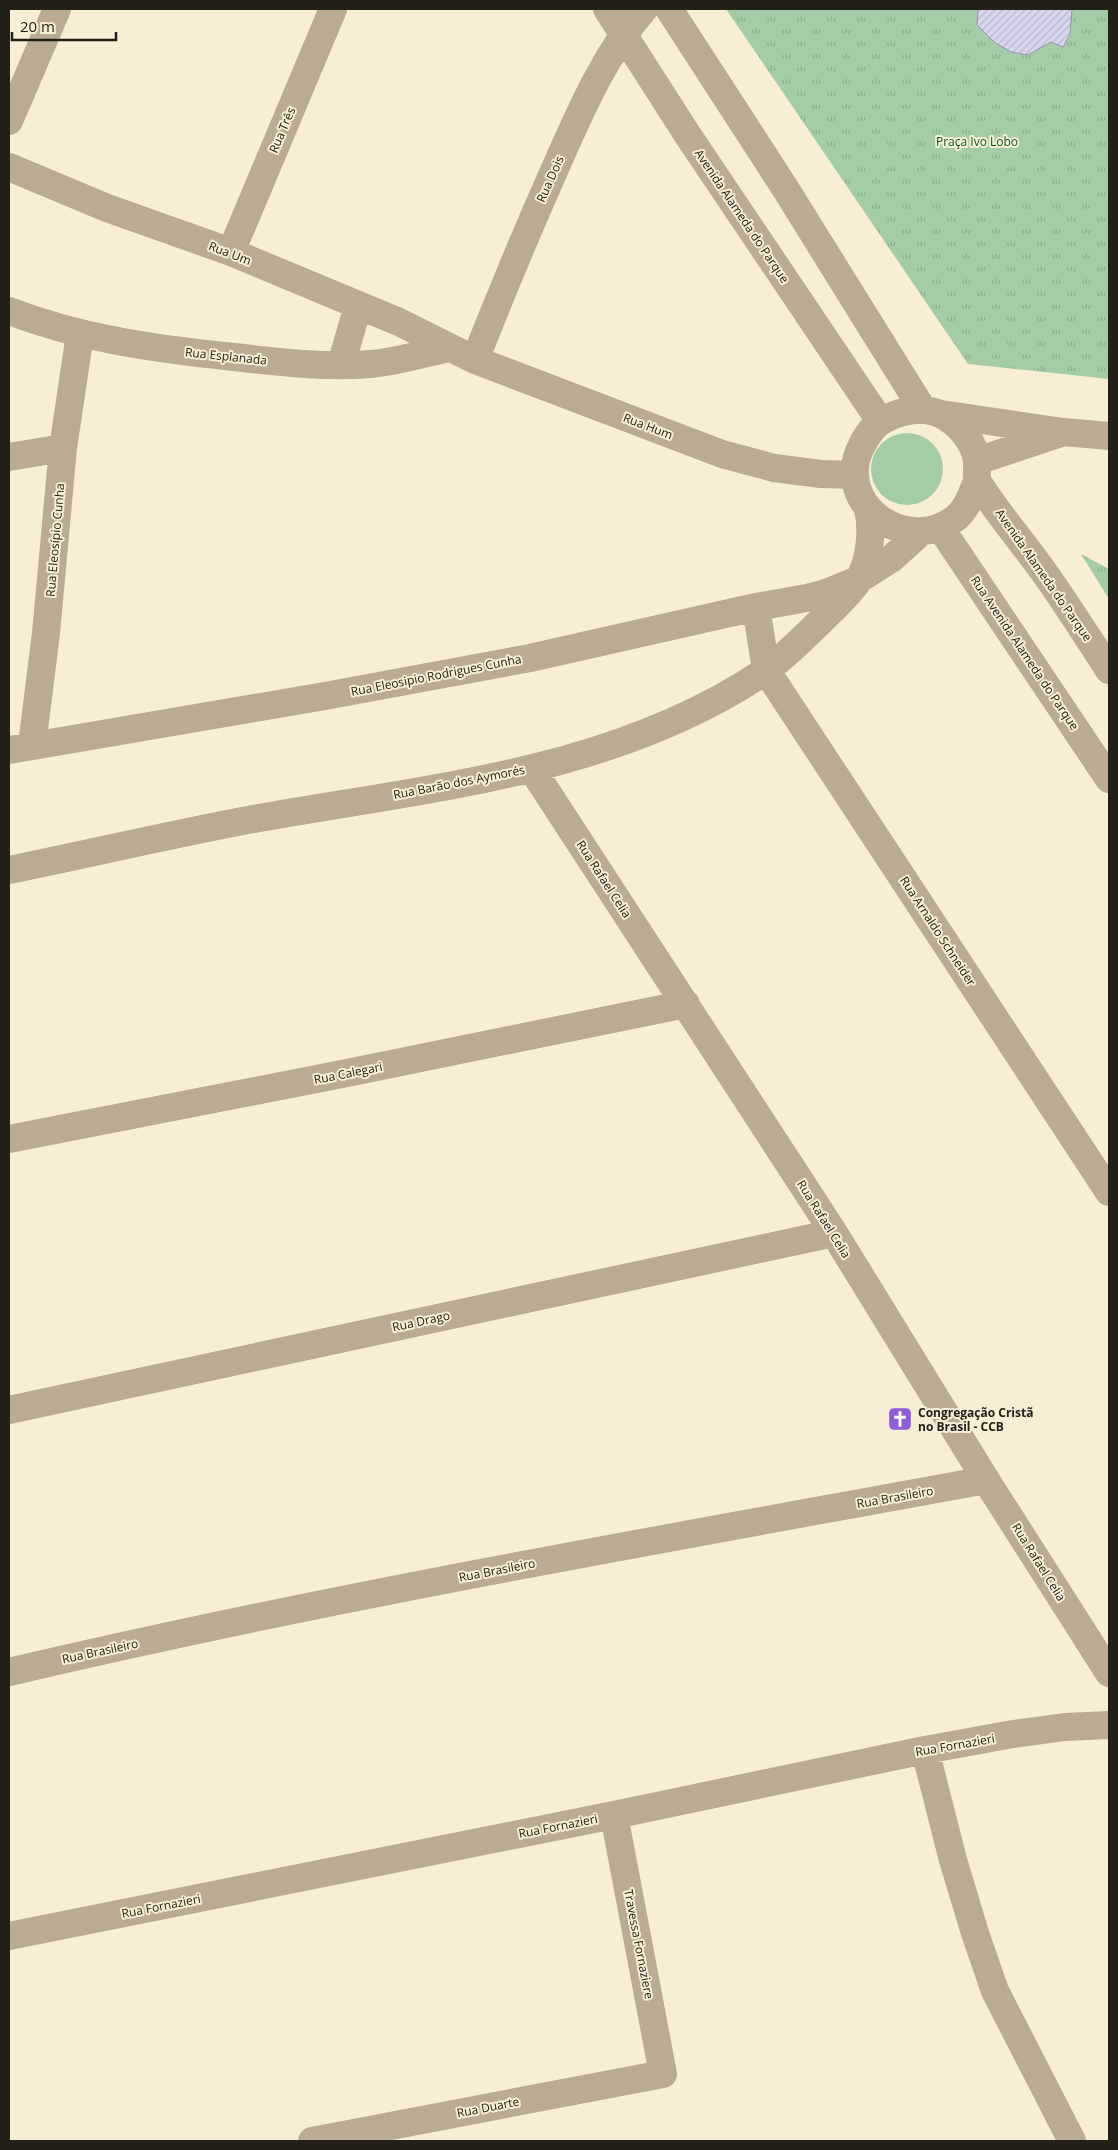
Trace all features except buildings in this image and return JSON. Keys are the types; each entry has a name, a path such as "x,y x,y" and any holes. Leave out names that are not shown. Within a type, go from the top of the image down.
{"street":[{"path":"9,121 56,9"},
{"name":"Rua Três","path":"231,252 333,9"},
{"name":"Avenida Alameda do Parque","path":"607,9 693,142 880,421"},
{"name":"Rua Dois","path":"475,360 520,247 576,120 623,33 644,9"},
{"name":"Avenida Alameda do Parque","path":"669,9 932,412 958,425 971,441 977,471 1109,670"},
{"name":"Rua Um","path":"9,167 107,208 231,252 399,322 448,348"},
{"path":"341,365 358,306"},
{"name":"Rua Esplanada","path":"9,311 43,324 80,334 152,348 286,363 341,365 386,362 448,348"},
{"name":"Rua Eleosípio Cunha","path":"21,748 47,623 63,448 80,334"},
{"name":"Rua Hum","path":"448,348 722,454 774,468 821,474 855,475"},
{"path":"930,529 900,530 882,522 868,509 858,491 855,475 858,452 867,434 880,421 901,412 932,412 1063,432 1109,436"},
{"path":"858,580 891,559 930,529 957,516 970,500 977,471 1063,432"},
{"path":"9,458 63,448"},
{"path":"858,580 868,551 870,534 868,509"},
{"name":"Rua Avenida Alameda do Parque","path":"930,529 1109,779"},
{"name":"Rua Eleosipio Rodrigues Cunha","path":"21,748 530,658 826,593 858,580"},
{"name":"Rua Barão dos Aymorés","path":"9,870 246,821 532,769 620,742 706,706 766,670 806,636 858,580"},
{"path":"756,607 766,670"},
{"name":"Rua Arnaldo Schneider","path":"766,670 1109,1192"},
{"name":"Rua Rafael Celia","path":"532,769 834,1233 986,1480 1109,1673"},
{"name":"Rua Calegari","path":"9,1139 347,1074 686,1004"},
{"name":"Rua Drago","path":"9,1410 834,1233"},
{"name":"Rua Brasileiro","path":"9,1672 236,1622 482,1573 986,1480"},
{"name":"Rua Fornazieri","path":"9,1936 614,1815 924,1750 1013,1734 1065,1727 1109,1725"},
{"path":"924,1750 961,1888 995,1991 1072,2141"},
{"name":"Travessa Fornaziere","path":"614,1815 663,2074"},
{"name":"Rua Duarte","path":"312,2141 663,2074"}],"green space":[{"name":"Praça Ivo Lobo","path":"726,9 1109,9 1109,379 968,364"},
{"path":"907,433 921,436 933,443 940,455 943,469 940,483 933,495 921,502 907,505 893,502 881,495 874,483 871,469 874,455 881,443 893,436"},
{"path":"1081,554 1109,569 1109,599"}],"place":[{"name":"Congregação Cristã no Brasil - CCB","path":"900,1419"}]}
